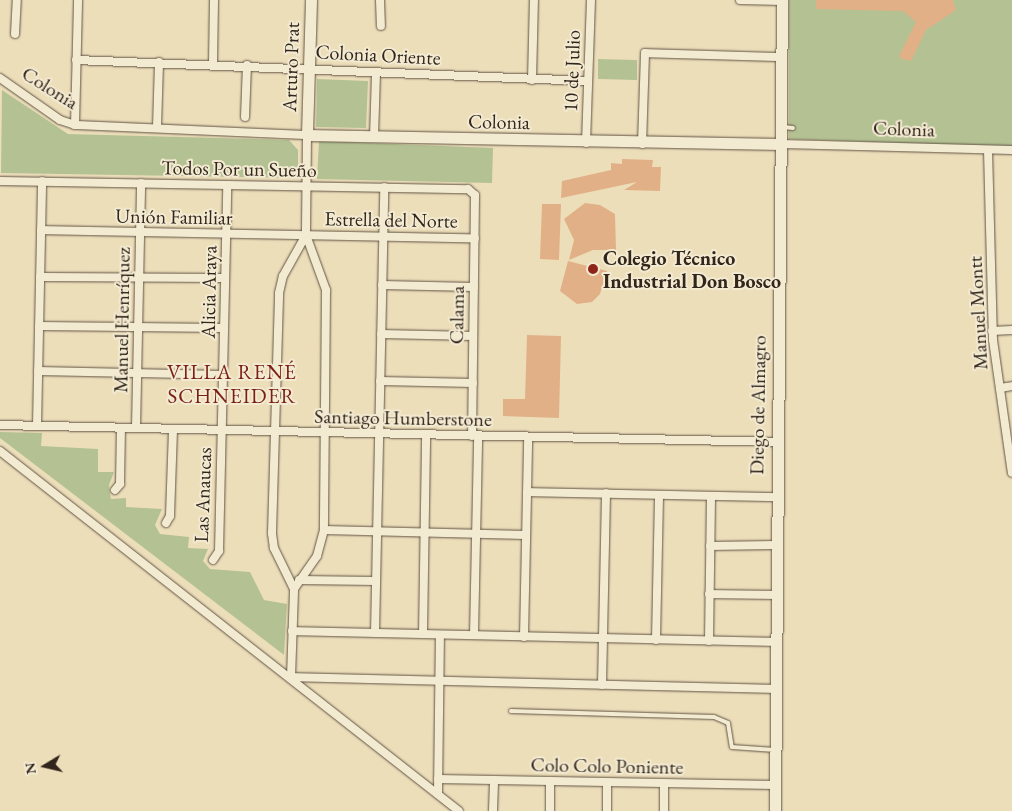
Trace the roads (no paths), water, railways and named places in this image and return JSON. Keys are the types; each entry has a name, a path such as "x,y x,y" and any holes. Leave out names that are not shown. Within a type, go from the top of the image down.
{"street":[{"path":"15,34 16,0"},
{"path":"75,125 78,0"},
{"path":"213,64 214,0"},
{"name":"Arturo Prat","path":"307,135 311,0"},
{"path":"380,0 381,26"},
{"path":"532,80 534,0"},
{"name":"10 de Julio","path":"586,142 591,0"},
{"path":"740,0 782,1"},
{"name":"Diego de Almagro","path":"775,811 775,546 782,1"},
{"path":"642,144 645,53 781,57"},
{"name":"Colonia Oriente","path":"76,60 247,65 532,80 588,81"},
{"path":"157,128 159,62"},
{"path":"245,117 247,65"},
{"path":"374,137 376,72"},
{"name":"Colonia","path":"0,78 60,120 75,125 374,137 642,144 780,144 1012,150"},
{"path":"291,677 294,589 317,556 324,530 326,290 306,235 307,135"},
{"name":"Manuel Montt","path":"988,150 992,331 1012,473"},
{"name":"Todos Por un Sueño","path":"0,181 468,189 475,195"},
{"path":"37,426 42,181"},
{"name":"Manuel Henríquez","path":"136,428 141,183"},
{"name":"Alicia Araya","path":"222,430 228,185"},
{"path":"376,633 384,188"},
{"name":"Calama","path":"474,636 476,534 473,383 475,195"},
{"name":"Unión Familiar","path":"41,230 306,235"},
{"path":"294,589 274,548 272,533 278,293 283,276 306,235"},
{"name":"Estrella del Norte","path":"306,235 475,238"},
{"path":"40,277 225,278"},
{"path":"382,285 474,287"},
{"path":"39,326 224,328"},
{"path":"992,331 1012,330"},
{"path":"381,334 473,336"},
{"path":"38,371 223,375"},
{"path":"380,381 473,383"},
{"path":"1000,388 1012,386"},
{"name":"Santiago Humberstone","path":"0,425 475,437 776,442"},
{"path":"116,490 120,484 121,428"},
{"path":"166,523 170,516 173,429"},
{"name":"Las Anaucas","path":"213,560 219,551 222,430"},
{"path":"423,634 426,435"},
{"path":"524,637 528,438"},
{"path":"0,450 459,811"},
{"path":"527,492 776,497"},
{"path":"602,685 606,493"},
{"path":"656,640 659,495"},
{"path":"708,641 711,496"},
{"path":"324,530 526,536"},
{"path":"710,546 775,546"},
{"path":"299,580 376,581"},
{"path":"709,594 775,595"},
{"path":"292,631 775,642"},
{"path":"438,794 440,635"},
{"path":"291,677 774,689"},
{"name":"Colo Colo Poniente","path":"438,779 775,785"},
{"path":"493,811 494,780"},
{"path":"550,781 550,811"},
{"path":"607,782 607,811"},
{"path":"664,784 664,811"}],"lane":[{"path":"780,127 793,128"},
{"path":"511,711 714,717 728,723 732,747 775,750"}],"place":[{"name":"Colegio Técnico Industrial Don Bosco","path":"593,269"}],"district":[{"name":"VILLA RENÉ SCHNEIDER","path":"232,384"}]}
